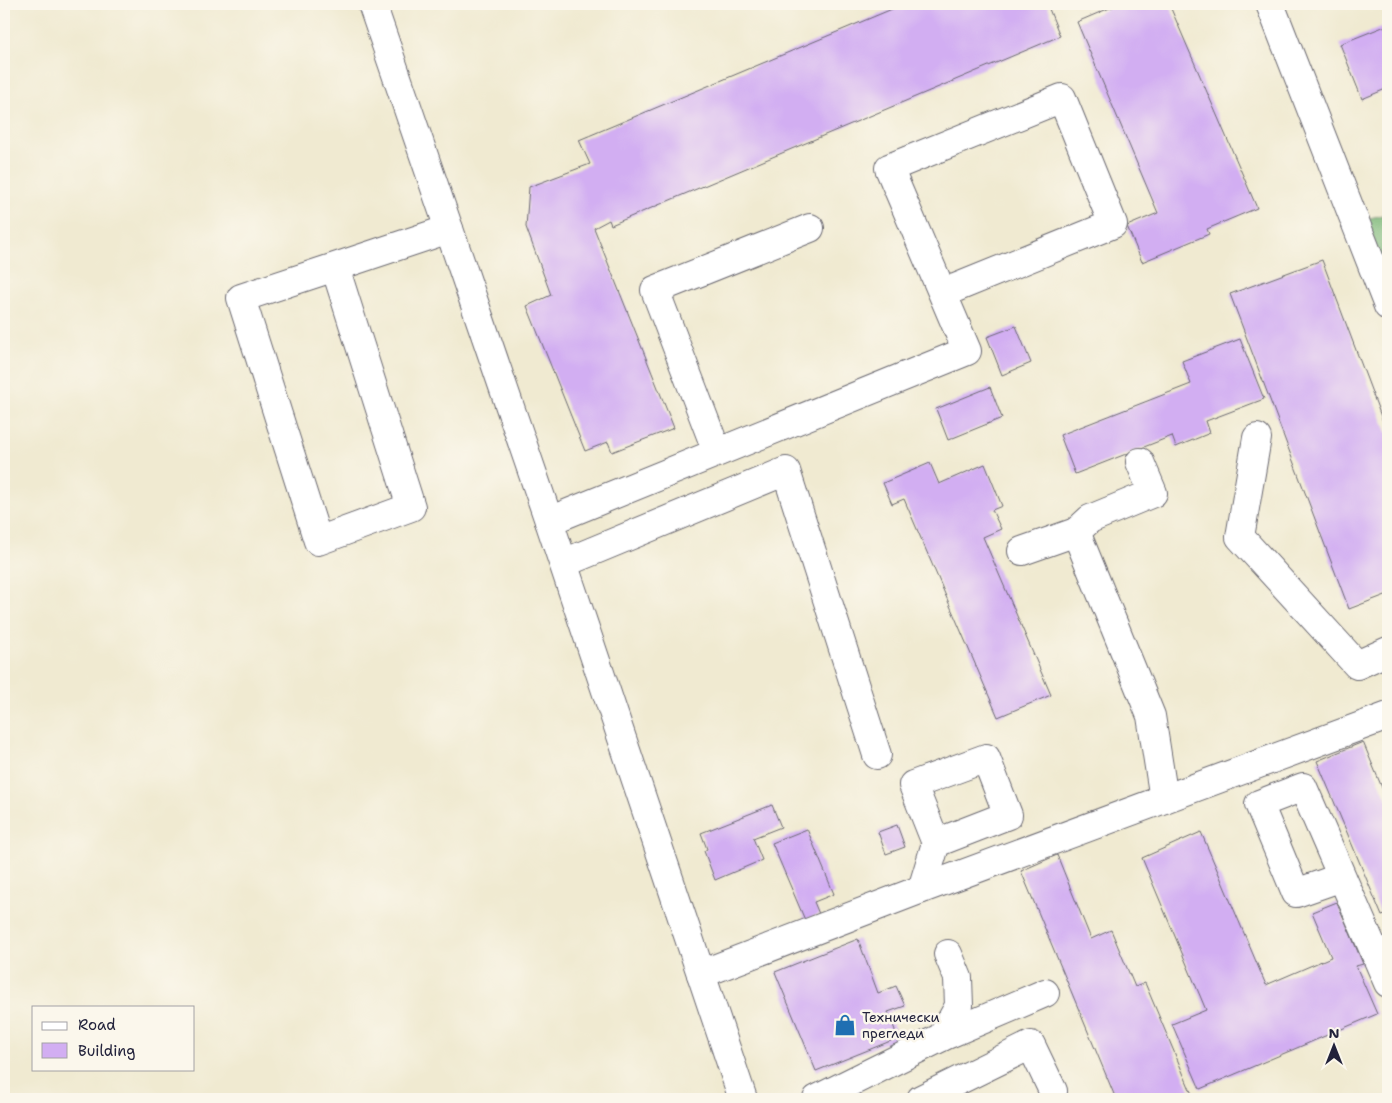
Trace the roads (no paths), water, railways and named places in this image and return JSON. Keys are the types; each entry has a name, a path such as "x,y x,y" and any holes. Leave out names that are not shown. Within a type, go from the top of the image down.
{"lane":[{"path":"372,4 550,520 743,1099"},
{"path":"1270,4 1388,306"},
{"path":"550,520 967,351 889,168 1062,98 1113,224 943,293"},
{"path":"717,452 655,290 810,228"},
{"path":"335,268 411,507 318,541 241,298 449,230"},
{"path":"1257,438 1240,537 1357,665 1388,651"},
{"path":"1022,552 1076,532 1090,519 1153,493 1140,462"},
{"path":"564,562 786,471 877,754"},
{"path":"1076,532 1151,716 1164,799"},
{"path":"701,974 922,889 1388,716"},
{"path":"922,889 936,842"},
{"path":"1342,877 1383,956 1388,984"},
{"path":"942,1037 959,1006 958,978 948,954"},
{"path":"817,1099 942,1037 1045,992"},
{"path":"921,1099 1031,1045 1053,1091"}],"place":[{"name":"Технически прегледи","path":"845,1025"}]}
